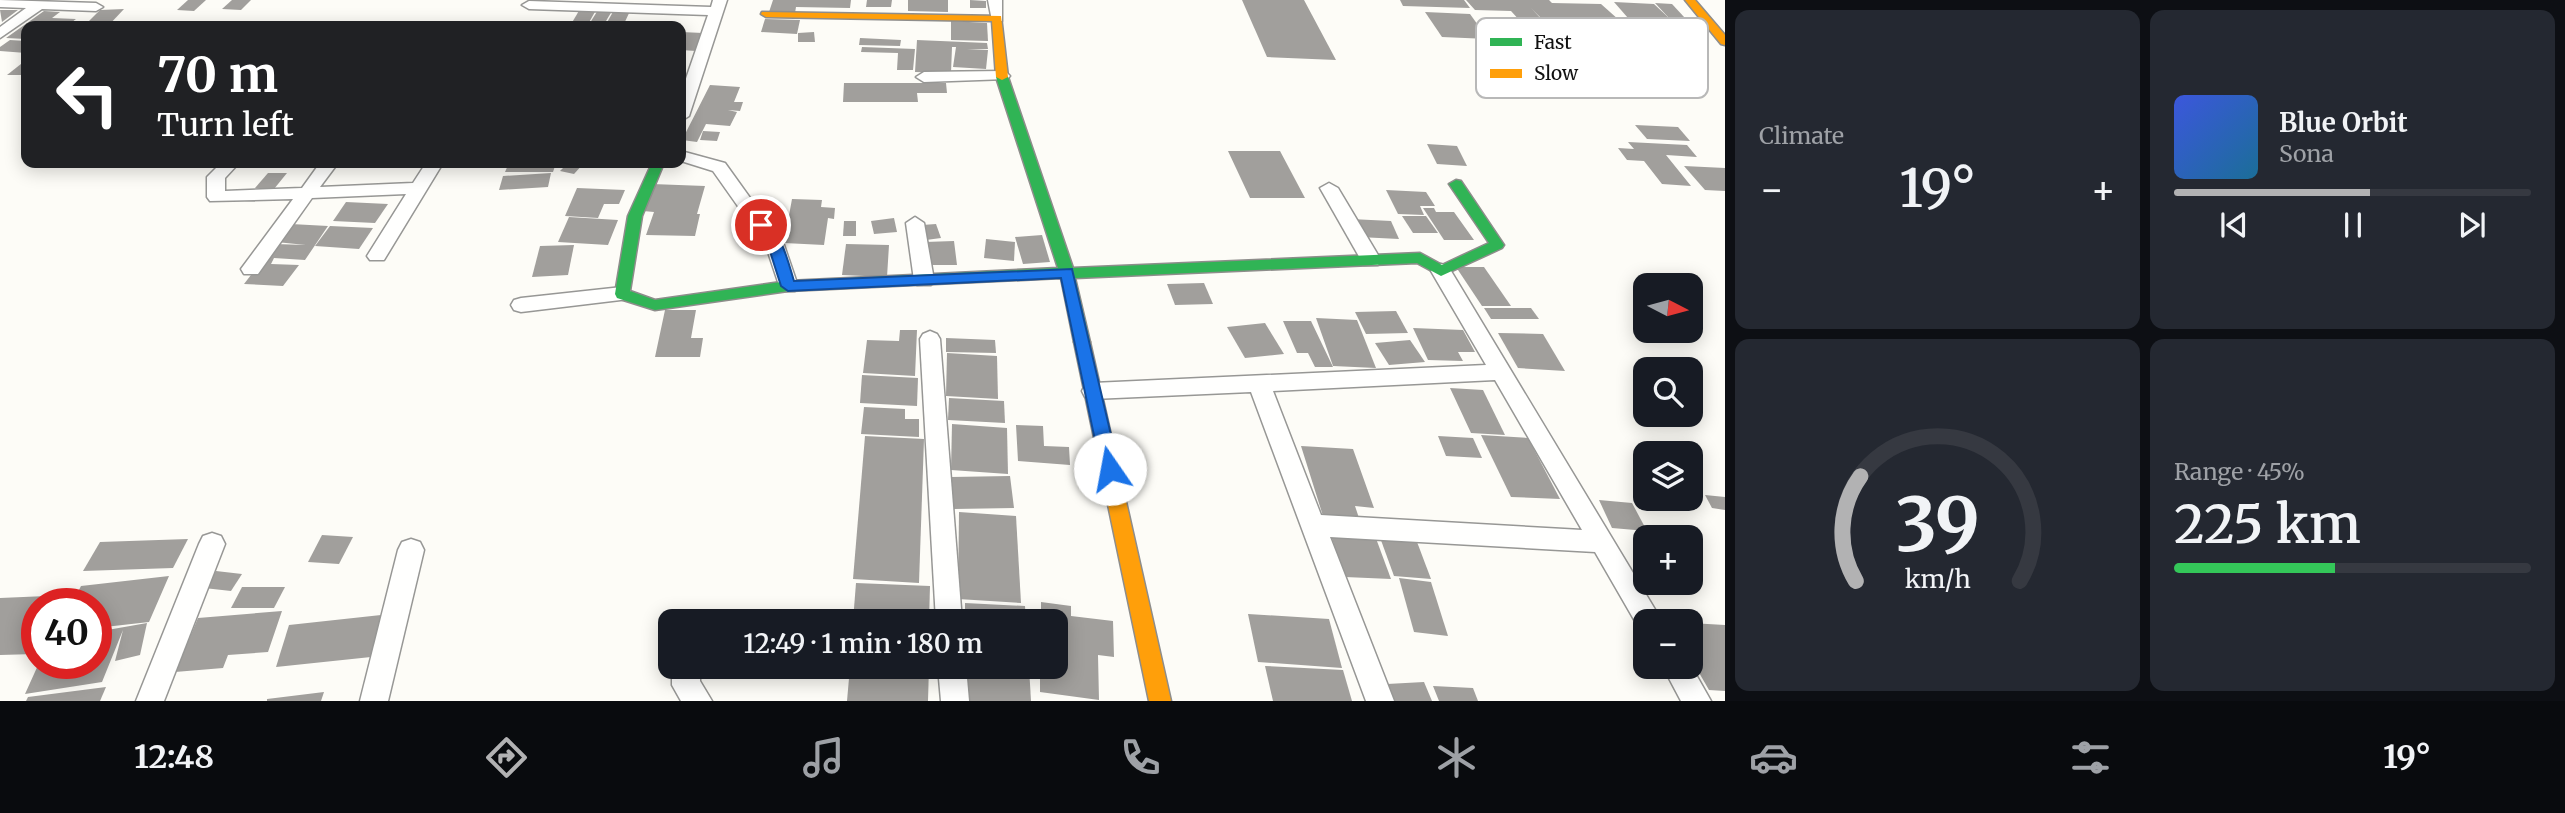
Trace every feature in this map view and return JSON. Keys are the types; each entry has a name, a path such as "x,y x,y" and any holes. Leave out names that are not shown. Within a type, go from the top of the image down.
{"street":[{"path":"995,0 1002,76 1067,273 1160,701"},
{"path":"1689,0 1719,27 1725,43"},
{"path":"0,3 96,8"},
{"path":"0,34 40,4"},
{"path":"529,5 718,6 686,101"},
{"path":"766,14 997,18"},
{"path":"686,58 700,58"},
{"path":"924,77 1002,76"},
{"path":"686,157 719,167 775,245 788,286"},
{"path":"225,168 216,177 216,197 419,188"},
{"path":"251,270 325,168"},
{"path":"377,256 431,168"},
{"path":"622,294 635,216 656,168"},
{"path":"1441,271 1497,245 1456,184"},
{"path":"1329,188 1371,260"},
{"path":"915,223 924,280"},
{"path":"521,305 622,294 655,305 788,286 1420,258 1441,271 1643,609"},
{"path":"930,339 948,609"},
{"path":"1093,391 1501,372"},
{"path":"1259,383 1380,701"},
{"path":"1313,525 1602,541"},
{"path":"150,701 212,544"},
{"path":"374,701 411,550"},
{"path":"687,679 687,685 698,701"},
{"path":"954,679 955,701"},
{"path":"1683,679 1697,701"}],"building":[{"path":"188,0 206,0 194,11 177,10"},
{"path":"232,0 251,0 241,10 222,9"},
{"path":"773,0 851,0 850,8 796,7 795,13 769,12"},
{"path":"867,0 892,0 891,7 866,7"},
{"path":"908,0 948,0 948,12 908,11"},
{"path":"970,0 986,1 986,8 970,8"},
{"path":"1242,0 1304,0 1336,60 1267,57"},
{"path":"1400,0 1464,0 1470,8 1403,6"},
{"path":"1466,0 1549,0 1552,3 1601,4 1617,18 1541,18 1531,8 1540,18 1517,18 1511,11 1475,10"},
{"path":"1614,2 1654,4 1669,18 1628,18"},
{"path":"1655,3 1672,4 1685,18 1668,17"},
{"path":"124,9 113,21 89,21 100,10"},
{"path":"580,9 596,10 590,21 573,21"},
{"path":"0,10 18,10 2,22"},
{"path":"598,10 612,11 606,21 591,21"},
{"path":"614,10 630,11 625,21 608,21"},
{"path":"44,11 60,12 52,18 76,19 73,21 30,21"},
{"path":"1425,12 1470,14 1476,22 1476,38 1442,37"},
{"path":"765,19 800,20 797,34 761,32"},
{"path":"951,21 987,23 988,41 951,40"},
{"path":"21,27 21,39 6,38"},
{"path":"686,32 703,33 696,51 686,50"},
{"path":"814,32 815,42 798,42 798,33"},
{"path":"860,38 901,40 900,46 859,45"},
{"path":"10,40 21,41 21,53 0,51 0,47"},
{"path":"917,40 987,43 988,49 967,49 988,50 986,69 953,67 956,47 952,47 951,73 915,72"},
{"path":"862,47 915,49 913,70 897,70 898,53 861,52"},
{"path":"21,64 21,75 7,75"},
{"path":"844,83 946,83 947,93 917,93 918,102 843,102"},
{"path":"710,85 740,87 734,102 743,102 740,111 728,110 737,112 730,126 706,124 697,142 686,141 686,132"},
{"path":"1635,125 1678,127 1690,141 1647,139"},
{"path":"703,131 720,132 717,141 700,140"},
{"path":"1628,142 1687,145 1697,157 1666,155 1691,186 1662,184 1644,161 1627,160 1618,148 1634,149"},
{"path":"1427,144 1457,146 1467,166 1437,164"},
{"path":"1228,151 1280,151 1305,198 1250,198"},
{"path":"1684,166 1725,168 1725,191 1705,190"},
{"path":"507,168 554,168 553,172 505,172"},
{"path":"563,168 579,168 574,174 560,171"},
{"path":"268,173 287,173 274,189 255,188"},
{"path":"551,173 548,187 499,190 503,176"},
{"path":"652,184 705,186 697,214 700,214 695,236 646,235 654,212 643,211"},
{"path":"577,188 625,190 619,204 604,204 598,218 565,216"},
{"path":"1386,190 1426,192 1435,206 1420,206 1424,215 1398,214"},
{"path":"792,199 822,200 821,207 835,208 834,219 828,218 824,245 784,243"},
{"path":"346,202 388,204 375,223 333,221"},
{"path":"1423,208 1434,208 1436,212 1454,212 1474,240 1444,240"},
{"path":"1402,216 1426,216 1438,233 1413,233"},
{"path":"569,217 618,220 608,245 558,242"},
{"path":"894,218 897,232 874,234 871,221"},
{"path":"1351,219 1391,221 1399,239 1359,237"},
{"path":"844,221 856,221 856,236 843,236"},
{"path":"291,224 328,226 305,260 274,258 271,264 299,265 283,286 244,284 275,244 306,245 276,242"},
{"path":"936,224 941,238 926,240 922,225"},
{"path":"330,226 373,228 359,249 315,246"},
{"path":"1042,235 1050,262 1023,264 1015,237"},
{"path":"986,239 1015,242 1014,261 984,258"},
{"path":"954,241 957,265 927,265 925,242"},
{"path":"846,244 889,245 887,277 842,275"},
{"path":"574,245 568,275 532,277 540,246"},
{"path":"1456,267 1484,267 1511,306 1482,306"},
{"path":"1204,283 1213,304 1175,305 1167,284"},
{"path":"1484,308 1531,308 1539,319 1491,319"},
{"path":"665,310 696,310 691,338 703,338 700,357 655,357"},
{"path":"1396,311 1408,333 1366,334 1355,312"},
{"path":"1316,318 1357,320 1376,368 1333,366"},
{"path":"1283,321 1311,321 1333,367 1315,367 1308,353 1297,353"},
{"path":"1265,323 1284,354 1245,358 1227,327"},
{"path":"1413,328 1463,330 1475,352 1458,352 1463,361 1428,360"},
{"path":"900,330 917,330 915,376 863,373 867,340 899,341"},
{"path":"1498,333 1543,334 1565,371 1518,368"},
{"path":"946,338 995,340 996,353 946,352"},
{"path":"1410,340 1425,362 1389,365 1375,343"},
{"path":"947,353 997,356 998,399 946,396"},
{"path":"862,375 918,378 917,406 860,403"},
{"path":"1450,388 1483,390 1505,435 1471,433"},
{"path":"949,398 1004,401 1005,423 948,420"},
{"path":"864,407 905,409 905,419 919,419 919,437 861,434"},
{"path":"952,424 1007,428 1008,474 951,470"},
{"path":"1016,425 1043,426 1044,446 1069,447 1070,465 1018,461"},
{"path":"1481,435 1528,438 1560,499 1511,497"},
{"path":"865,436 924,439 919,583 853,579"},
{"path":"1438,436 1473,438 1482,458 1446,456"},
{"path":"1301,446 1353,449 1374,508 1355,506 1359,518 1323,516"},
{"path":"1010,476 1014,508 954,509 951,477"},
{"path":"1705,495 1725,497 1725,510 1712,508"},
{"path":"1599,500 1632,503 1633,511 1636,511 1644,525 1633,525 1633,530 1612,528"},
{"path":"959,512 1016,516 1021,603 958,599"},
{"path":"1329,530 1374,533 1391,579 1345,577"},
{"path":"1378,532 1414,534 1431,579 1394,576"},
{"path":"322,535 353,537 339,564 308,562"},
{"path":"188,539 173,568 83,571 100,542"},
{"path":"216,571 242,574 231,591 204,588"},
{"path":"169,576 149,622 112,626 112,588 80,588"},
{"path":"1399,578 1431,582 1448,636 1414,632"},
{"path":"856,583 930,586 929,609 854,609"},
{"path":"242,587 285,587 274,608 231,608"},
{"path":"21,597 21,654 0,655 0,598"},
{"path":"1041,602 1071,606 1071,616 1113,621 1114,657 1098,655 1099,700 1040,692 1040,679 1068,679 1068,609 1041,609"},
{"path":"965,603 1025,606 1025,609 965,609"},
{"path":"282,611 268,652 228,655 223,668 175,672 198,618"},
{"path":"1248,614 1329,619 1342,668 1258,662"},
{"path":"381,615 371,657 276,667 289,625"},
{"path":"147,623 140,655 115,661 123,630 112,657 112,629"},
{"path":"1703,624 1725,625 1725,691 1709,690 1703,679"},
{"path":"1265,666 1343,670 1352,701 1273,701"},
{"path":"32,679 103,679 102,682 25,694"},
{"path":"849,679 929,679 928,701 847,701"},
{"path":"966,679 1030,679 1031,701 966,701"},
{"path":"1424,682 1432,701 1394,701 1387,684"},
{"path":"1433,686 1473,688 1478,701 1439,701"},
{"path":"106,687 100,701 26,701 28,697"},
{"path":"324,692 321,701 267,701 267,699"}],"traffic: fast":[{"path":"1002,77 1067,273 1420,258 1441,271 1497,245 1456,184"},
{"path":"656,168 635,216 622,294 655,305 788,286 1067,273 1082,342"}],"traffic: slow":[{"path":"1690,0 1705,18"},
{"path":"766,14 997,18 1002,77"},
{"path":"1708,22 1725,42"},
{"path":"1082,342 1160,701"}],"route":[{"path":"761,225 775,245 788,286 1067,273 1110,469"}]}
